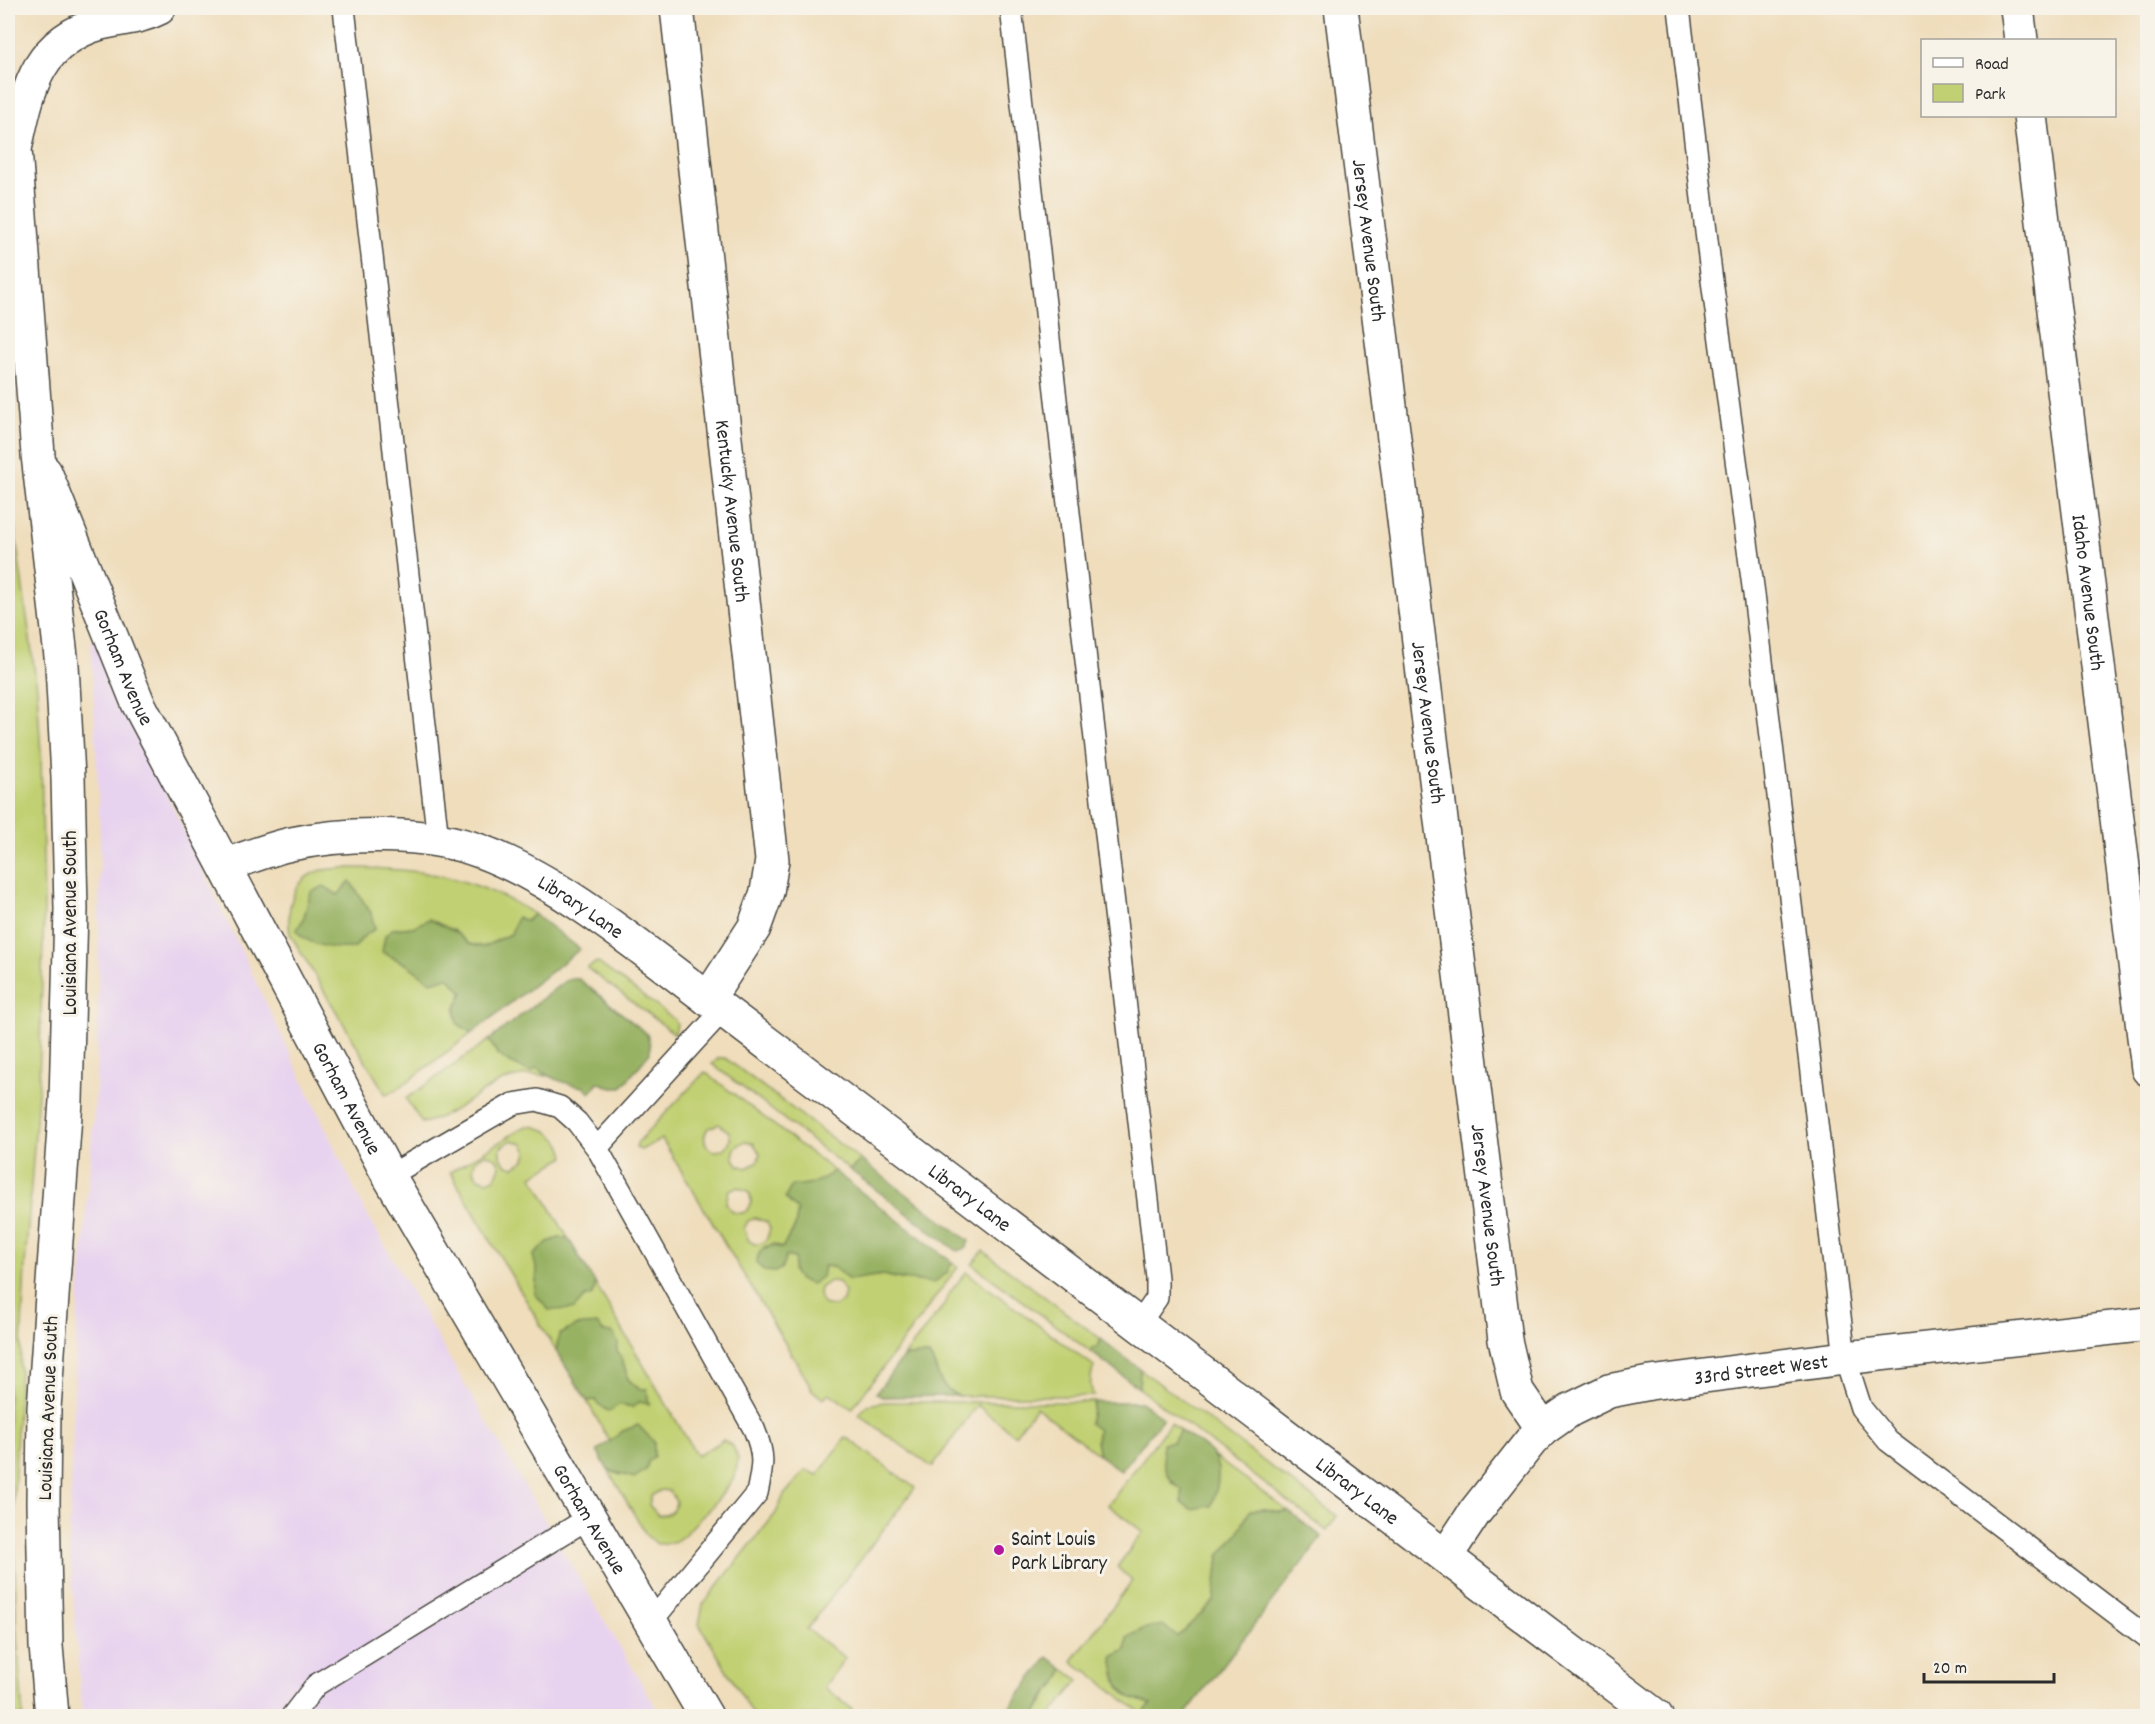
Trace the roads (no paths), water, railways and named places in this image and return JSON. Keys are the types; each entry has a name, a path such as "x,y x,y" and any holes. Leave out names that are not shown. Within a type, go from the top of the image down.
{"street":[{"name":"Louisiana Avenue South","path":"52,1716 46,1646 44,1420 66,1101 71,909 68,777 62,665 38,455 11,141 42,61 62,41 81,29 104,22 145,15 159,8"},
{"name":"Kentucky Avenue South","path":"677,8 772,860 767,892 754,928 716,1005"},
{"name":"Jersey Avenue South","path":"1341,8 1505,1340 1517,1391 1543,1429"},
{"path":"2017,8 2021,39"},
{"name":"Idaho Avenue South","path":"2030,117 2148,1069"},
{"name":"Gorham Avenue","path":"38,455 138,703 389,1176 706,1716"},
{"name":"Library Lane","path":"226,865 290,845 331,838 373,835 438,840 479,850 520,869 576,902 716,1005 1656,1716"},
{"name":"33rd Street West","path":"1446,1556 1475,1512 1531,1441 1569,1410 1609,1390 1845,1358 2148,1324"}],"lane":[{"path":"344,8 438,840"},
{"path":"1011,8 1157,1278 1157,1298 1139,1324"},
{"path":"1679,8 1755,606 1845,1358 1861,1408 1887,1441 2148,1638"},
{"path":"597,1148 716,1005"},
{"path":"389,1176 513,1104 537,1100 560,1107 577,1122 597,1148 754,1429 762,1448 762,1470 757,1492 651,1622"},
{"path":"292,1716 316,1685 590,1517"}],"place":[{"name":"Saint Louis Park Library","path":"999,1550"}]}
